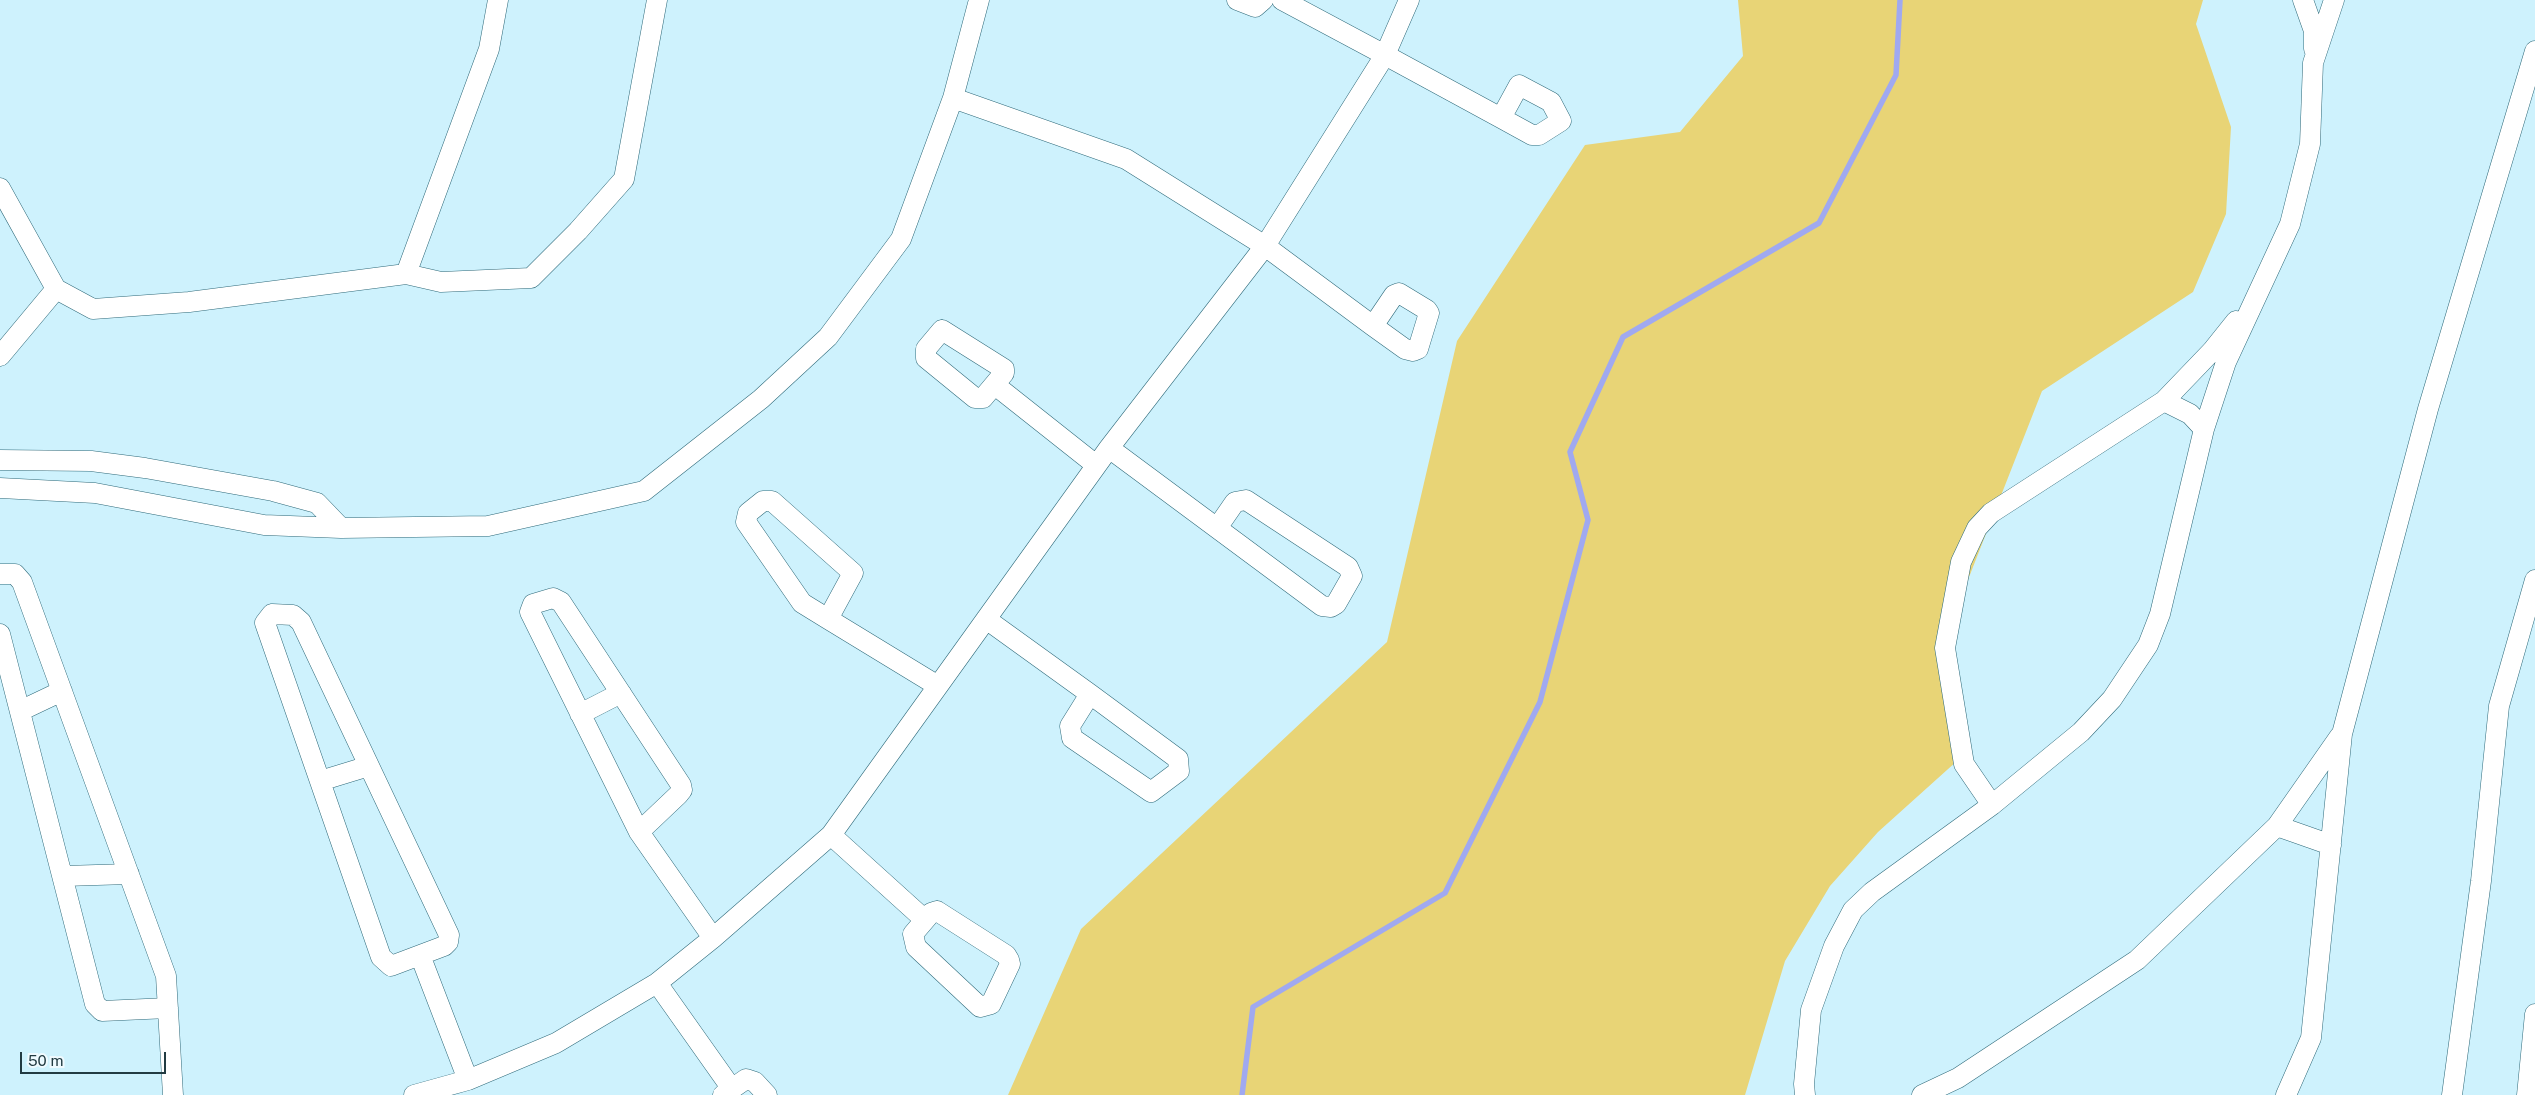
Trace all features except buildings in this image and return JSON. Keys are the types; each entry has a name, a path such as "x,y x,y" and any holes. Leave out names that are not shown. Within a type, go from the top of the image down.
{"street":[{"path":"406,274 490,49 498,0"},
{"path":"0,188 56,289 93,309 188,302 406,274 441,282 531,278 578,231 624,179 656,0"},
{"path":"0,488 94,492 264,525 342,528 488,526 644,491 761,399 828,337 901,239 953,98 978,0"},
{"path":"1237,0 1255,8 1263,0"},
{"path":"1282,0 1501,118"},
{"path":"414,1095 440,1092 556,1043 657,983 713,938 831,835 1108,448 1265,246 1385,55 1409,0"},
{"path":"1805,1095 1804,1084 1811,1010 1834,946 1853,910 1872,892 1992,805 2081,732 2112,699 2148,645 2160,614 2204,429 2226,362 2292,216 2310,144 2314,31 2304,0"},
{"path":"2313,63 2334,0"},
{"path":"2286,1095 2311,1038 2342,734 2428,409 2535,50"},
{"path":"953,98 1126,159 1265,246 1373,326"},
{"path":"0,356 56,289"},
{"path":"1992,805 1964,764 1945,648 1961,562 1977,528 1991,513 2164,401 2212,352 2255,298"},
{"path":"995,385 1096,465"},
{"path":"2164,401 2190,414 2204,429"},
{"path":"1108,448 1322,606 1331,607 1336,604 1352,576 1348,567 1246,500 1235,502 1217,528"},
{"path":"0,460 91,461 145,468 273,491 317,502 342,528"},
{"path":"828,619 854,573 772,500 763,501 748,513 746,522 802,603 828,619 938,686"},
{"path":"0,574 15,574 22,582 166,976 172,1095"},
{"path":"2452,1095 2481,881 2499,706 2535,580"},
{"path":"639,832 678,795 681,785 561,602 553,598 533,604 530,612 639,832 713,938"},
{"path":"272,614 293,615 301,622 369,766 449,935 448,942 444,946 391,966 381,957 265,623 272,614"},
{"path":"986,619 1090,694 1178,759 1179,771 1150,792 1072,738 1070,726 1090,694"},
{"path":"0,634 98,1008 102,1011 168,1008"},
{"path":"20,711 62,690"},
{"path":"580,714 621,694"},
{"path":"1922,1095 1958,1078 2137,960 2277,826 2342,734"},
{"path":"320,781 369,766"},
{"path":"2277,826 2331,845"},
{"path":"831,835 924,920"},
{"path":"64,876 129,874"},
{"path":"942,912 1006,955 1010,964 991,1004 980,1007 916,948 913,934 924,920 931,913 942,912"},
{"path":"420,955 468,1080"},
{"path":"657,983 727,1092 746,1079 751,1079 767,1095"},
{"path":"2527,1095 2535,1014"}],"shaded area":[{"path":"1738,0 2203,0 2196,24 2231,127 2226,214 2193,292 2042,391 1942,646 1967,752 1878,832 1830,886 1785,961 1745,1095 1008,1095 1081,929 1387,642 1457,341 1585,145 1680,132 1743,56"}],"waterway":[{"path":"1242,1095 1253,1007 1445,893 1540,702 1588,520 1570,452 1623,337 1819,223 1896,75 1900,0"}]}
